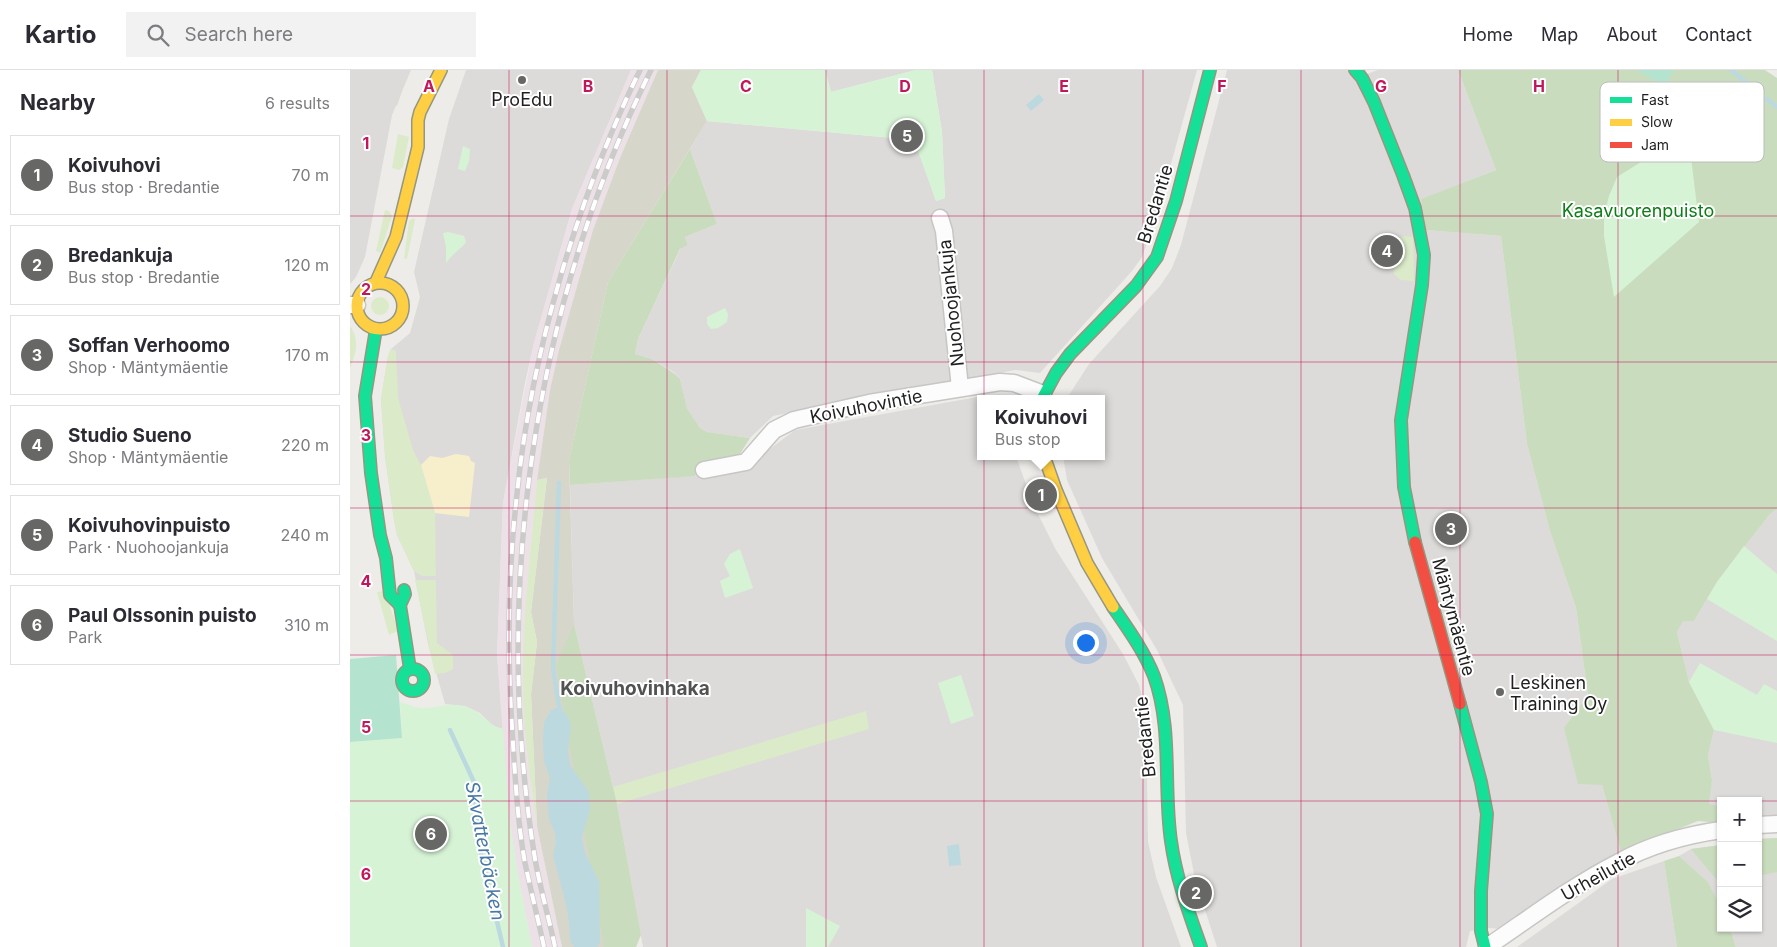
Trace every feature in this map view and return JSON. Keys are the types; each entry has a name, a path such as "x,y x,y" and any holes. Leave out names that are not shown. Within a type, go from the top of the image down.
{"street":[{"path":"376,282 397,284 402,296 401,317 390,327 376,329 370,327 360,318 353,305 363,290 376,282 396,237 418,147 418,120 423,104 441,70"},
{"name":"Bredantie","path":"1044,395 1070,354 1136,286 1156,257 1176,200 1210,70"},
{"name":"Mäntymäentie","path":"1355,70 1362,78 1374,102 1403,175 1415,208 1424,255 1422,285 1401,420 1404,487 1413,534 1459,702 1487,814 1481,891 1481,931 1486,947"},
{"path":"434,86 436,109"},
{"path":"418,147 431,127"},
{"name":"Nuohoojankuja","path":"940,218 944,232 960,388"},
{"path":"396,237 398,262"},
{"path":"376,329 365,396 371,473 380,535 386,558 398,572 403,582 405,594 400,605 410,669"},
{"name":"Koivuhovintie","path":"704,470 746,462 774,430 794,420 869,403 1008,382 1041,395"},
{"name":"Bredantie","path":"1045,460 1084,557 1099,586 1138,643 1151,667 1158,691 1166,736 1169,828 1172,852 1190,917 1201,947"},
{"path":"1762,825 1777,824"},
{"name":"Urheilutie","path":"1486,947 1576,886 1620,861 1658,845 1684,837 1717,831"}],"shaded area":[{"path":"350,70 411,70 392,115 365,257 356,277 350,284"},
{"path":"388,70 409,70 397,106 364,96"},
{"path":"466,70 631,70 572,209 534,343 525,383 503,503 497,655 503,729 493,726 480,713 465,706 445,704 428,644 414,571 397,535 385,456 381,399 388,356 391,349 410,333 420,297 414,272 449,119"},
{"path":"631,70 658,70 620,158 593,230 559,350 550,390 537,480 528,576 523,683 531,786 537,826 562,947 532,947 516,865 508,803 497,655 503,503 534,343 572,209"},
{"path":"658,70 701,70 692,87 707,121 608,282 569,460 574,624 632,947 562,947 537,826 531,694 537,642 531,612 547,478 537,480 550,390 559,350 593,230 620,158"},
{"path":"825,70 916,70 831,92"},
{"path":"932,70 1197,70 1156,218 1142,257 1132,271 1040,373 1015,370 773,416 750,438 707,432 700,428 687,408 680,379 675,373 652,359 635,354 638,339 681,248 688,245 685,237 717,224 690,149 707,121 915,140 936,201 945,198 942,132"},
{"path":"1227,70 1366,70 1367,74 1378,70 1458,70 1496,170 1422,199 1426,230 1501,236 1527,444 1550,531 1576,608 1588,695 1564,729 1602,785 1621,852 1502,929 1489,928 1470,931 1466,947 1217,947 1195,879 1186,833 1183,705 1157,650 1102,558 1067,480 1064,460 1105,460 1105,395 1069,395 1089,364 1160,286 1172,268 1181,245"},
{"path":"728,324 740,328 747,326 772,391 760,396 765,410 741,419 736,417 724,382 727,380 711,340 717,332"},
{"path":"977,397 977,460 1017,460 1033,504 1056,550 1123,654 1139,685 1146,713 1148,842 1156,877 1181,947 643,947 617,804 574,624 570,485 715,474 747,466 795,430"},
{"path":"1777,509 1777,821 1762,805 1762,797 1717,797 1717,805 1709,804 1712,780 1708,755 1714,730 1689,682 1677,632 1683,620 1694,621 1717,582 1770,514"},
{"path":"435,513 478,518 479,693 453,692 453,656 437,643"},
{"path":"653,554 668,557 657,626 641,623"},
{"path":"1706,652 1764,684 1758,695 1700,663"},
{"path":"1712,780 1777,793 1777,821 1762,822 1762,797 1717,797 1717,805 1709,804"},
{"path":"1777,838 1777,947 1736,947 1731,932 1762,932 1762,839"},
{"path":"1717,846 1717,899 1708,882 1679,856 1691,849"},
{"path":"1664,861 1677,947 1517,947 1612,879"},
{"path":"1777,872 1777,885 1762,887 1762,875"},
{"path":"709,886 714,947 691,947 686,888"}],"green space":[{"path":"701,70 825,70 831,92 916,70 932,70 942,132 945,198 936,201 914,140 707,121 692,87"},
{"name":"Kasavuorenpuisto","path":"1458,70 1765,70 1777,78 1777,509 1770,514 1717,582 1694,621 1683,621 1677,632 1689,682 1714,730 1708,755 1712,780 1709,804 1717,805 1717,823 1698,821 1621,852 1602,785 1578,784 1564,728 1588,695 1576,608 1550,531 1527,444 1501,236 1426,230 1421,199 1496,170"},
{"path":"1637,70 1674,70 1666,82 1657,82"},
{"path":"398,134 409,137 403,167 399,170 392,168"},
{"path":"463,146 470,149 469,161 465,171 458,169"},
{"path":"690,149 717,224 685,237 688,245 680,249 638,339 635,354 652,359 680,379 687,408 700,428 707,432 750,438 738,457 701,464 695,476 570,485 569,460 608,282"},
{"path":"1641,162 1692,162 1699,222 1614,297 1604,236 1604,216 1609,196 1617,177"},
{"path":"385,210 389,211 392,216 380,253 376,251"},
{"path":"414,218 407,259 404,258 409,221"},
{"path":"448,232 464,236 466,242 446,263 446,247 443,233"},
{"path":"1405,236 1413,237 1414,281 1401,280 1394,274 1394,252 1397,252 1398,239"},
{"path":"376,297 384,297 389,302 387,313 376,315 371,310 371,302"},
{"path":"725,308 728,314 727,322 718,328 711,329 707,324 707,317"},
{"path":"350,326 355,336 356,347 350,368"},
{"path":"391,349 396,351 398,398 413,450 421,465 435,513 436,576 422,576 414,571 397,535 394,520 385,456 381,399 388,356"},
{"path":"547,478 531,612 537,642 531,694 537,826 526,736 523,699 523,656 537,480"},
{"path":"1744,546 1777,574 1777,641 1707,599 1717,582"},
{"path":"740,549 753,588 725,598 720,581 730,576 724,564 730,554"},
{"path":"415,580 436,580 437,643 453,655 453,669 445,673 435,674"},
{"path":"385,591 398,631 389,635 377,592"},
{"path":"574,624 617,804 641,935 636,947 604,947 556,665"},
{"path":"396,655 402,738 350,742 350,659"},
{"path":"1700,663 1757,695 1764,684 1777,691 1777,743 1714,730 1689,682"},
{"path":"961,675 974,716 951,724 938,683"},
{"path":"400,702 420,708 449,705 466,707 477,712 492,725 503,729 508,803 516,865 532,947 350,947 350,742 402,738"},
{"path":"866,711 869,729 617,804 613,787"},
{"path":"1777,838 1777,872 1762,875 1762,839"},
{"path":"1717,846 1717,880 1691,849"},
{"path":"1679,856 1708,882 1717,899 1717,932 1731,932 1736,947 1677,947 1664,861"},
{"path":"806,908 840,926 828,947 806,947"}],"sand":[{"path":"456,454 469,456 471,461 475,463 469,517 435,513 421,465 430,456 442,458"}],"water":[{"path":"1039,94 1044,100 1031,111 1026,105"},
{"path":"559,707 567,715 571,726 568,751 570,765 589,792 590,809 582,837 585,853 599,881 600,943 597,947 574,947 570,940 566,904 553,855 556,843 555,833 549,819 547,795 550,778 544,761 543,741 544,723 551,710"},
{"path":"959,844 961,865 949,866 947,846"}],"waterway":[{"path":"1731,70 1746,82"},
{"path":"1767,99 1777,107"},
{"path":"559,483 553,668 560,713"},
{"name":"Skvatterbäcken","path":"450,730 474,782 479,845 503,947"}],"railway":[{"path":"544,947 522,846 512,728 509,611 517,494 533,386 560,277 597,170 617,119 640,70"},
{"path":"555,947 535,859 523,759 518,658 521,557 532,456 551,356 577,257 610,162 651,70"}],"traffic: fast":[{"path":"1044,395 1056,373 1070,354 1136,286 1157,257 1176,201 1210,70"},
{"path":"1355,70 1362,78 1374,102 1403,175 1415,208 1424,255 1422,285 1401,420 1404,487 1415,542"},
{"path":"376,329 365,396 371,473 380,535 386,558 390,595 400,605"},
{"path":"404,590 405,594 400,605 410,669"},
{"path":"1113,607 1145,658 1154,676 1160,696 1166,737 1169,820 1173,855 1183,895 1201,947"},
{"path":"413,669 421,672 424,680 421,688 413,691 405,688 402,680 405,672 413,669"},
{"path":"1460,704 1481,782 1487,814 1481,891 1481,931 1485,947"}],"traffic: slow":[{"path":"376,282 396,237 418,147 418,120 420,112 441,70"},
{"path":"385,283 389,284 399,293 402,297 403,306 402,315 393,325 385,329 375,329 367,325 358,315 357,301 361,293 371,284 385,283"},
{"path":"1045,460 1087,563 1113,607"}],"traffic: jam":[{"path":"1415,542 1460,704"}],"place":[{"name":"ProEdu","path":"522,80"},
{"name":"Koivuhovinpuisto","path":"907,136"},
{"name":"Studio Sueno","path":"1387,251"},
{"name":"Koivuhovi","path":"1041,495"},
{"name":"Soffan Verhoomo","path":"1451,529"},
{"name":"Leskinen Training Oy","path":"1500,692"},
{"name":"Paul Olssonin puisto","path":"431,834"},
{"name":"Bredankuja","path":"1196,893"}],"district":[{"name":"Koivuhovinhaka","path":"635,688"}]}
